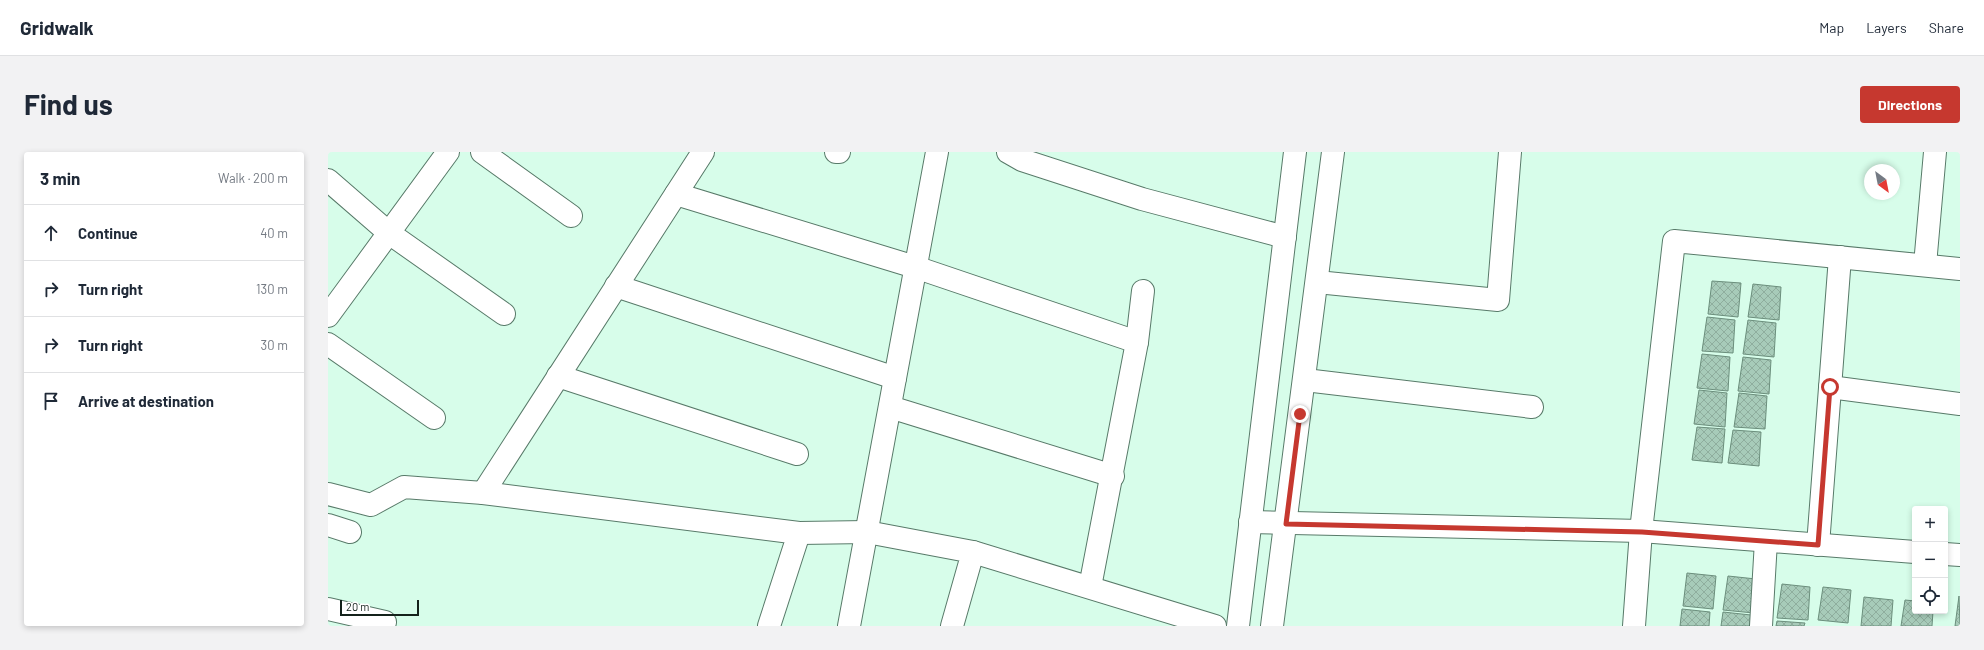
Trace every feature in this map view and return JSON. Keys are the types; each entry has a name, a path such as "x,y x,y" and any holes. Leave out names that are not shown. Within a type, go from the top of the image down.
{"street":[{"path":"328,316 448,152"},
{"path":"482,152 572,216"},
{"path":"482,493 703,152"},
{"path":"849,626 937,152"},
{"path":"1238,626 1295,152"},
{"path":"1272,626 1305,380 1333,152"},
{"path":"1317,282 1498,300 1510,152"},
{"path":"1925,265 1935,152"},
{"path":"1018,155 1142,199 1285,237"},
{"path":"328,180 389,233 504,314"},
{"path":"676,194 915,268 1137,342"},
{"path":"1634,626 1642,532 1674,241 1960,269"},
{"path":"1818,545 1840,257"},
{"path":"616,286 895,378"},
{"path":"1090,587 1137,342 1143,291"},
{"path":"328,344 434,418"},
{"path":"558,376 797,454"},
{"path":"1305,380 1532,407"},
{"path":"1830,387 1960,404"},
{"path":"890,407 1112,476"},
{"path":"328,494 371,505 404,487 482,493 799,533 866,532 973,552 1215,626"},
{"path":"1250,522 1642,532 1912,552"},
{"path":"328,525 350,532"},
{"path":"769,626 799,533"},
{"path":"1761,626 1766,541"},
{"path":"952,626 973,552"},
{"path":"1948,554 1960,556"},
{"path":"328,609 385,622"}],"building":[{"path":"1712,281 1741,283 1738,317 1708,314"},
{"path":"1753,284 1781,287 1779,320 1748,317"},
{"path":"1707,317 1735,320 1733,353 1702,351"},
{"path":"1748,320 1776,323 1774,357 1743,354"},
{"path":"1702,354 1730,357 1728,391 1697,388"},
{"path":"1743,357 1771,360 1769,394 1738,391"},
{"path":"1699,390 1727,393 1725,427 1694,424"},
{"path":"1739,393 1767,396 1765,429 1734,427"},
{"path":"1697,427 1725,429 1722,463 1692,460"},
{"path":"1733,430 1761,432 1759,466 1728,463"},
{"path":"1687,573 1716,576 1713,609 1683,606"},
{"path":"1728,576 1756,579 1754,613 1723,610"},
{"path":"1782,584 1810,587 1808,620 1777,618"},
{"path":"1823,587 1851,590 1848,623 1818,620"},
{"path":"1959,596 1960,626 1955,626"},
{"path":"1864,597 1893,600 1891,626 1861,626"},
{"path":"1905,600 1912,601 1912,614 1933,614 1932,626 1901,626"},
{"path":"1682,609 1710,612 1709,626 1680,626"},
{"path":"1723,612 1751,615 1750,626 1721,626"},
{"path":"1777,621 1805,623 1804,626 1776,626"}],"route":[{"path":"1300,414 1286,524 1642,532 1818,545 1830,387"}]}
